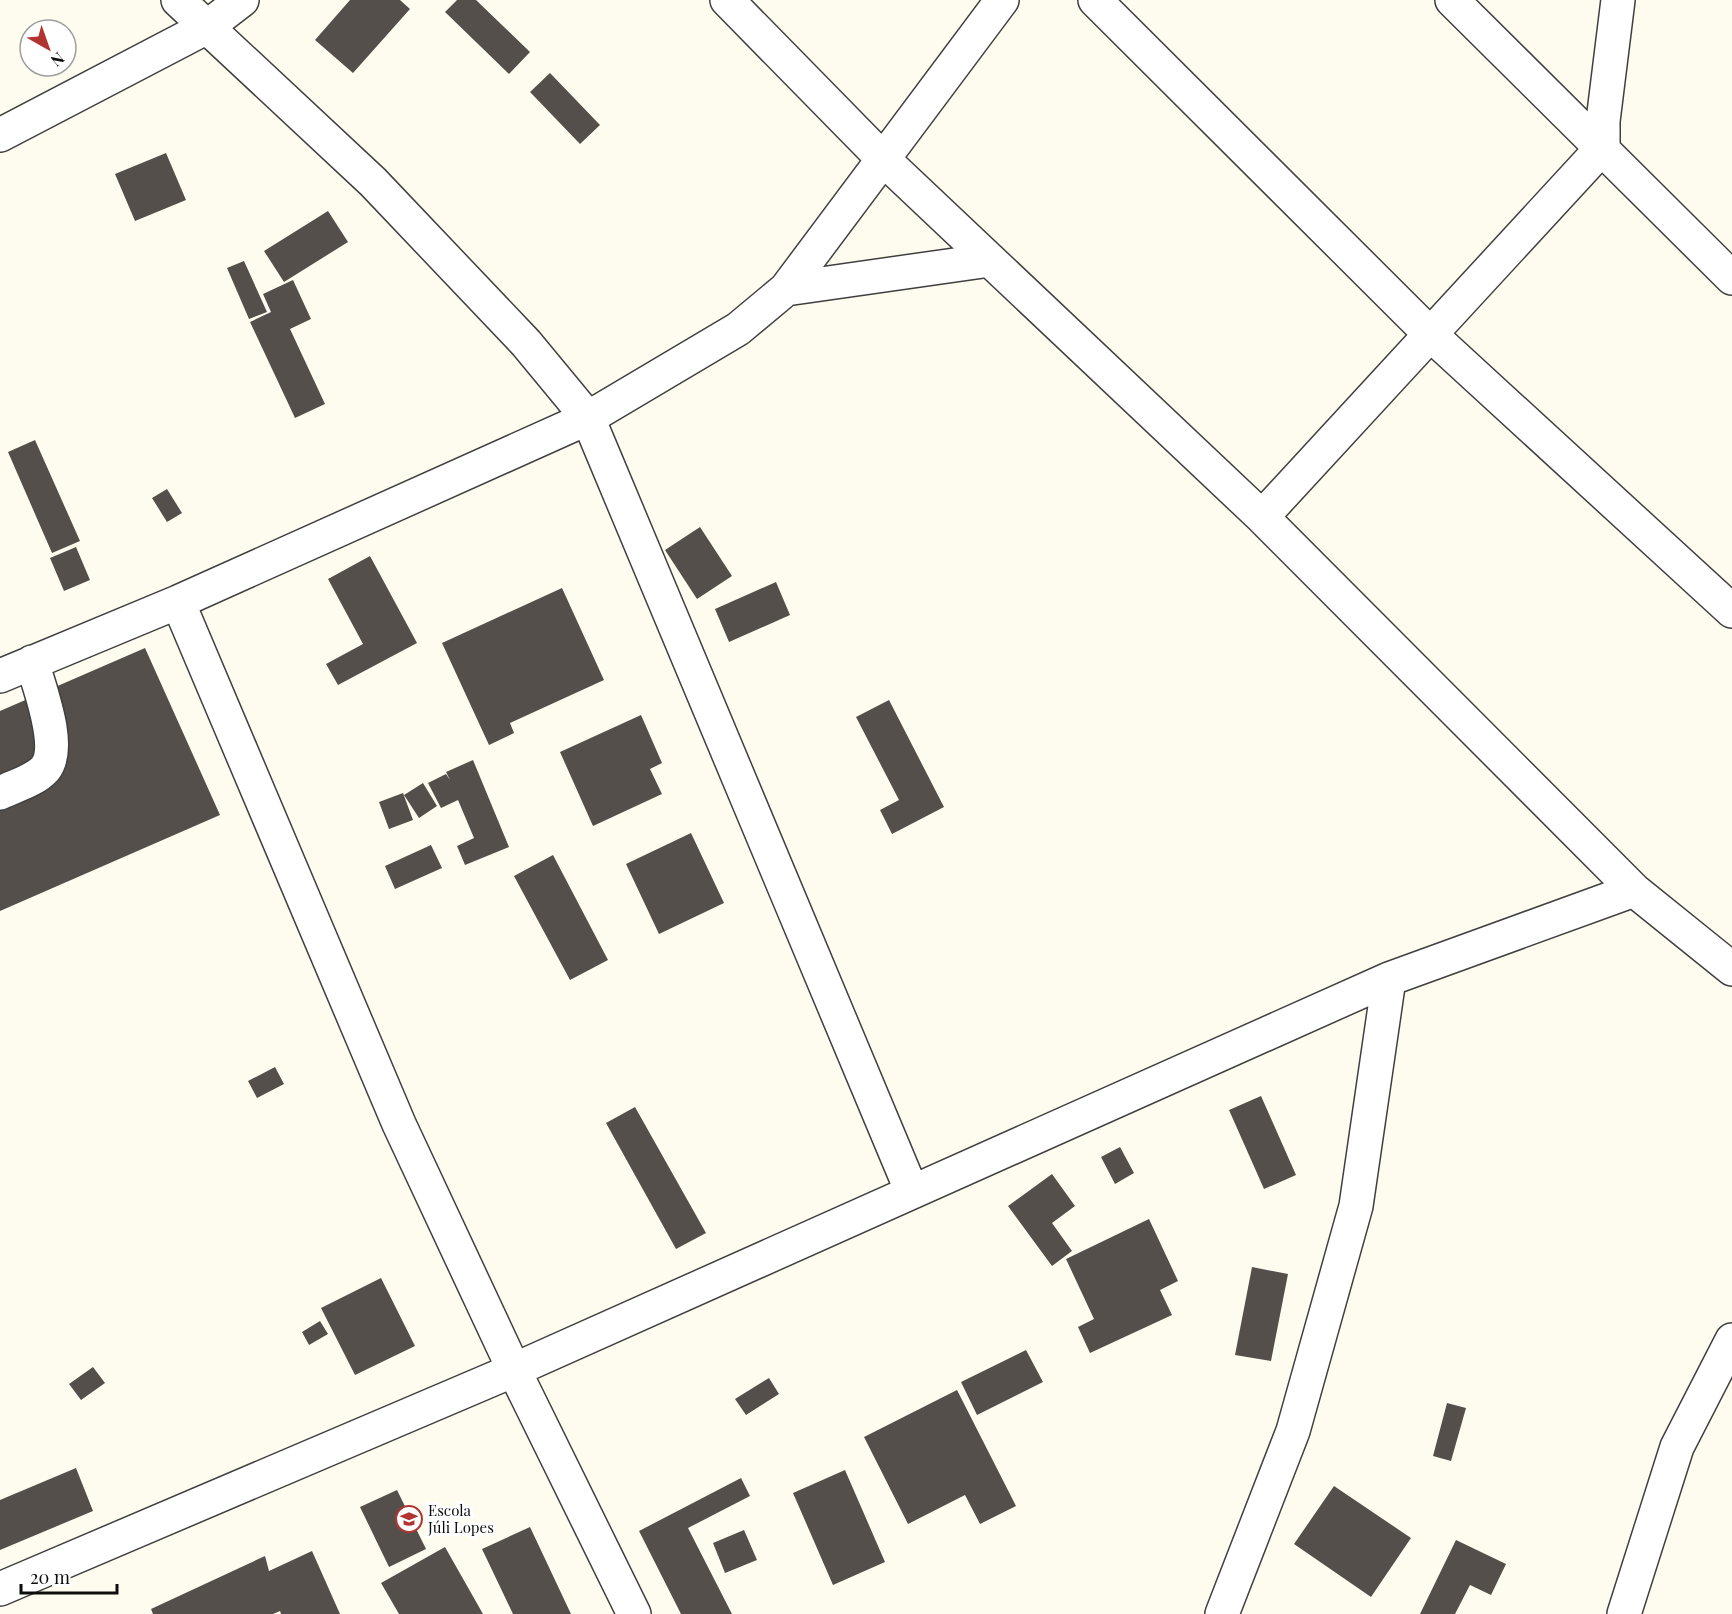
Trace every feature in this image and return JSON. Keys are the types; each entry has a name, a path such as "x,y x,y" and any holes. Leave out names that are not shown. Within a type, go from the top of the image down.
{"street":[{"path":"178,0 373,182 526,344 588,418 912,1192"},
{"path":"0,135 207,27 242,0"},
{"path":"727,0 883,159 1262,517 1634,890 1732,969"},
{"path":"0,676 178,602 588,418 738,329 786,289 1002,0"},
{"path":"1095,0 1430,334 1732,611"},
{"path":"1452,0 1603,147 1732,278"},
{"path":"1262,517 1603,147 1603,121 1618,0"},
{"path":"786,289 990,260"},
{"path":"178,602 399,1124 514,1370 634,1614"},
{"path":"0,793 31,779 44,770 52,758 50,722 32,662"},
{"path":"0,1589 514,1370 1389,979 1634,890"},
{"path":"1222,1614 1293,1431 1356,1206 1389,979"},
{"path":"1624,1614 1677,1447 1732,1340"}],"building":[{"path":"350,0 400,0 410,9 353,73 315,40"},
{"path":"457,0 476,0 530,52 509,74 445,12"},
{"path":"550,73 600,125 580,144 530,92"},
{"path":"166,153 186,200 135,221 115,174"},
{"path":"328,211 348,242 284,282 264,251"},
{"path":"244,261 267,312 249,319 227,268"},
{"path":"293,280 311,319 290,329 325,404 295,418 250,322 271,312 263,294"},
{"path":"35,440 80,541 52,553 8,452"},
{"path":"167,489 182,513 167,522 152,498"},
{"path":"700,527 732,576 697,599 665,550"},
{"path":"76,547 90,580 64,591 50,558"},
{"path":"370,556 417,643 338,685 326,664 363,644 328,579"},
{"path":"776,582 790,615 729,642 715,609"},
{"path":"562,588 604,680 510,723 514,733 489,745 442,643"},
{"path":"145,648 220,815 0,911 0,711"},
{"path":"889,700 944,807 892,834 880,810 899,800 856,717"},
{"path":"641,715 662,763 650,769 662,794 593,826 560,752"},
{"path":"473,760 509,847 465,865 457,846 474,838 458,800 441,808 428,783 446,774 450,780 446,772"},
{"path":"423,783 437,806 419,818 404,795"},
{"path":"403,793 413,820 389,829 379,802"},
{"path":"691,833 724,903 659,934 626,864"},
{"path":"431,845 442,868 395,889 385,866"},
{"path":"553,855 608,960 570,980 514,876"},
{"path":"275,1067 284,1084 257,1098 248,1081"},
{"path":"1261,1096 1296,1175 1264,1189 1229,1110"},
{"path":"635,1107 706,1233 676,1249 606,1123"},
{"path":"1120,1147 1134,1173 1115,1184 1101,1157"},
{"path":"1052,1174 1075,1206 1052,1223 1072,1251 1052,1266 1008,1206"},
{"path":"1149,1219 1178,1281 1160,1290 1172,1315 1090,1353 1078,1327 1094,1319 1066,1259"},
{"path":"1252,1267 1288,1274 1271,1361 1235,1355"},
{"path":"381,1278 415,1346 355,1375 321,1308"},
{"path":"320,1321 328,1334 309,1345 302,1332"},
{"path":"1026,1350 1043,1382 977,1415 961,1382"},
{"path":"93,1367 105,1383 81,1400 69,1384"},
{"path":"769,1378 779,1394 746,1415 735,1399"},
{"path":"957,1390 1016,1506 980,1524 965,1495 908,1524 864,1437"},
{"path":"1447,1403 1466,1408 1451,1461 1433,1456"},
{"path":"76,1468 93,1511 0,1550 0,1500"},
{"path":"845,1470 885,1562 833,1585 793,1493"},
{"path":"741,1478 750,1496 688,1528 732,1614 681,1614 639,1531"},
{"path":"1334,1486 1411,1538 1371,1597 1294,1544"},
{"path":"397,1490 426,1549 389,1567 360,1507"},
{"path":"530,1527 571,1614 513,1614 482,1549"},
{"path":"744,1530 757,1560 725,1573 713,1543"},
{"path":"1456,1540 1506,1564 1491,1595 1470,1585 1455,1614 1420,1614"},
{"path":"445,1547 483,1614 399,1614 381,1583"},
{"path":"312,1551 340,1614 281,1614 280,1611 273,1614 153,1614 151,1609 265,1556 269,1571"}],"place":[{"name":"Escola Júli Lopes","path":"409,1519"}]}
